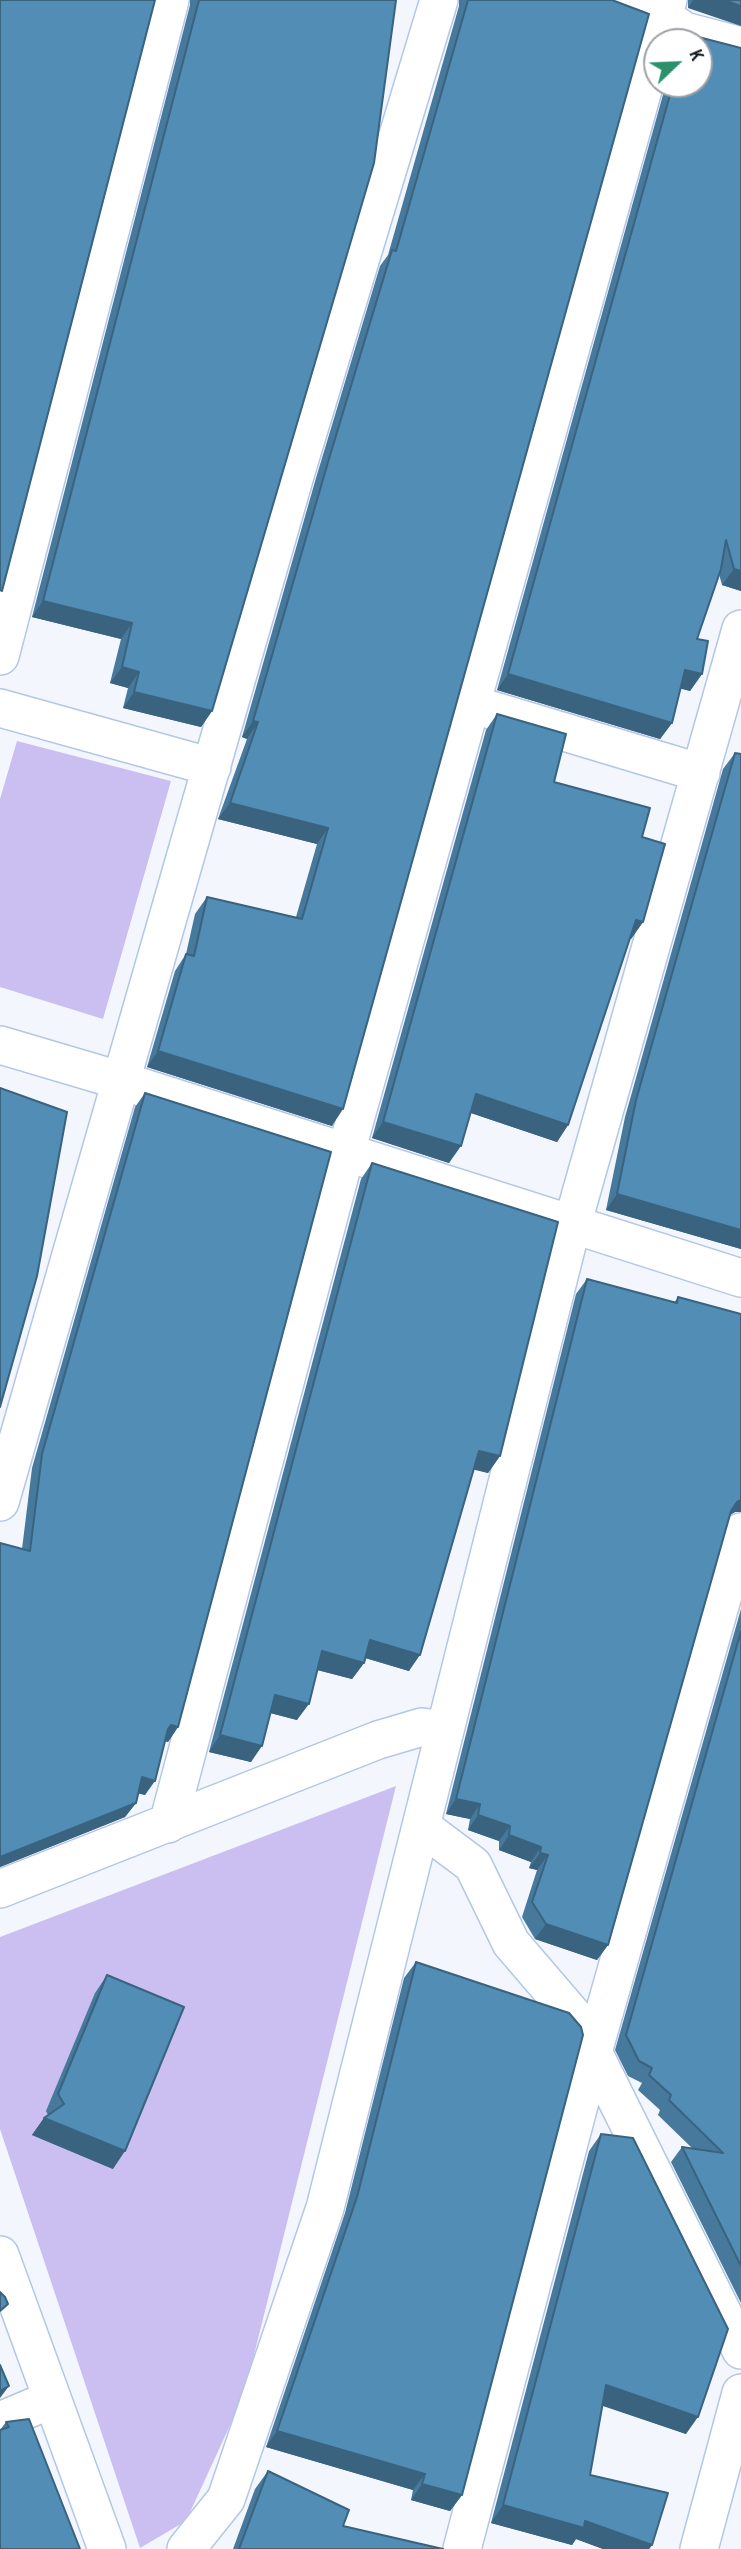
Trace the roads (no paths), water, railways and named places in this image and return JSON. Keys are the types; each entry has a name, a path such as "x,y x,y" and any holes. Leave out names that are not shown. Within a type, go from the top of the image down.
{"street":[{"path":"0,656 170,0"},
{"path":"0,1502 296,472 439,0"},
{"path":"611,0 666,9 684,32 741,46"},
{"path":"168,1824 346,1152 666,9"},
{"path":"186,2549 226,2500 325,2208 572,1225 701,773 726,735 741,629"},
{"path":"471,704 701,773"},
{"path":"0,708 212,767"},
{"path":"0,1045 122,1081 741,1278"},
{"path":"462,2549 593,2052 741,1532"},
{"path":"0,1889 378,1740 422,1727 445,1730"},
{"path":"421,1826 474,1865 512,1944 589,2034 593,2052 741,2350"},
{"path":"0,2255 107,2549"},
{"path":"699,2549 741,2393"},
{"path":"0,2421 52,2399"}]}
